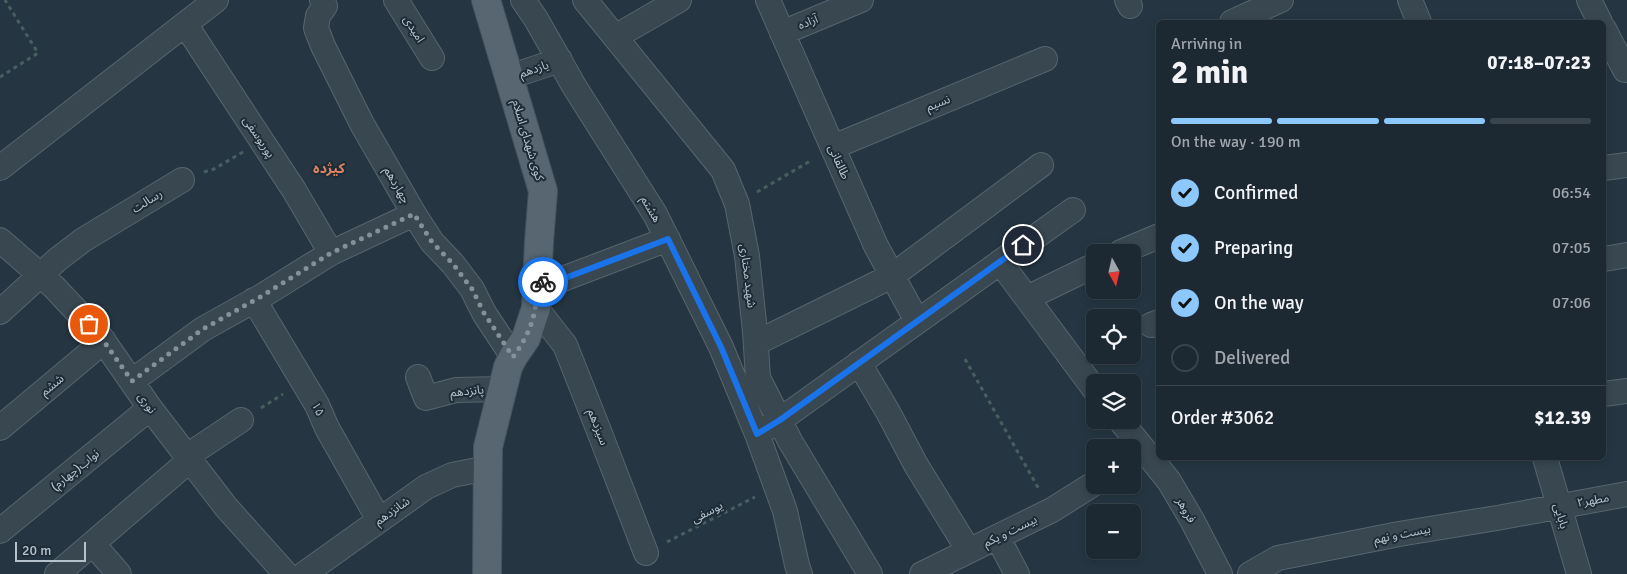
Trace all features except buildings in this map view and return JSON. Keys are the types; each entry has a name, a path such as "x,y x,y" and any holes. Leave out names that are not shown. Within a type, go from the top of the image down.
{"main road":[{"name":"کوی شهدای اسلام","path":"486,0 543,191 537,295 526,338 513,357 502,389 488,446 487,574"}],"street":[{"path":"0,168 216,0"},
{"name":"چهاردهم","path":"322,0 325,6 318,16 316,28 362,124 432,242 453,264 472,289 484,313 513,357"},
{"name":"امیدی","path":"396,0 432,58"},
{"name":"هشتم","path":"523,0 655,214 721,347 757,434 785,511 800,574"},
{"name":"شهید مختاری","path":"585,0 723,170 737,204 747,256 758,378 790,441 870,574"},
{"path":"615,37 679,0"},
{"name":"طالقانی","path":"768,0 876,246 917,321"},
{"name":"آزاده","path":"782,33 861,0"},
{"path":"1236,20 1281,0"},
{"path":"1410,0 1418,20"},
{"path":"1589,0 1599,20"},
{"name":"پوریوسفی","path":"185,24 294,190 331,253"},
{"path":"1606,35 1619,72"},
{"name":"نسیم","path":"832,147 1045,59"},
{"name":"یازدهم","path":"509,77 560,60"},
{"path":"756,343 892,276 1041,165"},
{"path":"1606,168 1627,165"},
{"name":"رسالت","path":"0,312 58,259 83,240 182,180"},
{"path":"757,434 780,420 1073,210"},
{"path":"132,381 203,329 331,253 414,214"},
{"path":"1140,244 1156,237"},
{"path":"537,295 560,280 668,239"},
{"name":"نوری","path":"0,240 54,287 104,341 150,408 226,506 286,574"},
{"path":"1606,259 1627,254"},
{"path":"1000,262 1086,378"},
{"path":"1027,298 1086,269"},
{"name":"سیزدهم","path":"537,295 565,345 600,430 646,553"},
{"name":"۱۵","path":"254,300 317,405 327,428 379,520"},
{"name":"ششم","path":"0,428 104,341"},
{"path":"859,363 916,465 969,551"},
{"name":"پانزدهم","path":"418,377 426,398 456,390 502,389"},
{"path":"1606,394 1627,391"},
{"name":"نواب(چهارم)","path":"0,531 150,408"},
{"path":"57,574 189,458 241,420"},
{"name":"فروهر","path":"1127,429 1169,481 1192,520 1213,572"},
{"name":"بابایی","path":"1546,460 1579,574"},
{"name":"شانزدهم","path":"304,574 426,487 452,475 488,468"},
{"name":"بیست و یکم","path":"922,574 1052,510 1086,489"},
{"name":"مطهر۲","path":"1558,506 1627,494"},
{"name":"بیست و نهم","path":"1250,574 1278,558 1399,534 1558,506"},
{"path":"998,538 1017,574"},
{"path":"93,544 119,574"}],"path":[{"path":"0,77 38,53 5,0"},
{"path":"182,180 214,169 261,140"},
{"path":"737,204 832,147"},
{"path":"965,359 1052,510"},
{"path":"241,420 302,382"},
{"name":"یوسفی","path":"646,553 776,487"}],"way so far":[{"path":"89,324 100,336 132,381 203,329 262,296 331,253 414,214 432,242 453,264 472,289 484,313 513,357 526,338 536,308 538,282 543,282"}],"district":[{"name":"کیژده","path":"329,168"}],"route":[{"path":"543,282 560,280 668,239 721,347 757,434 780,420 1023,245"}]}
